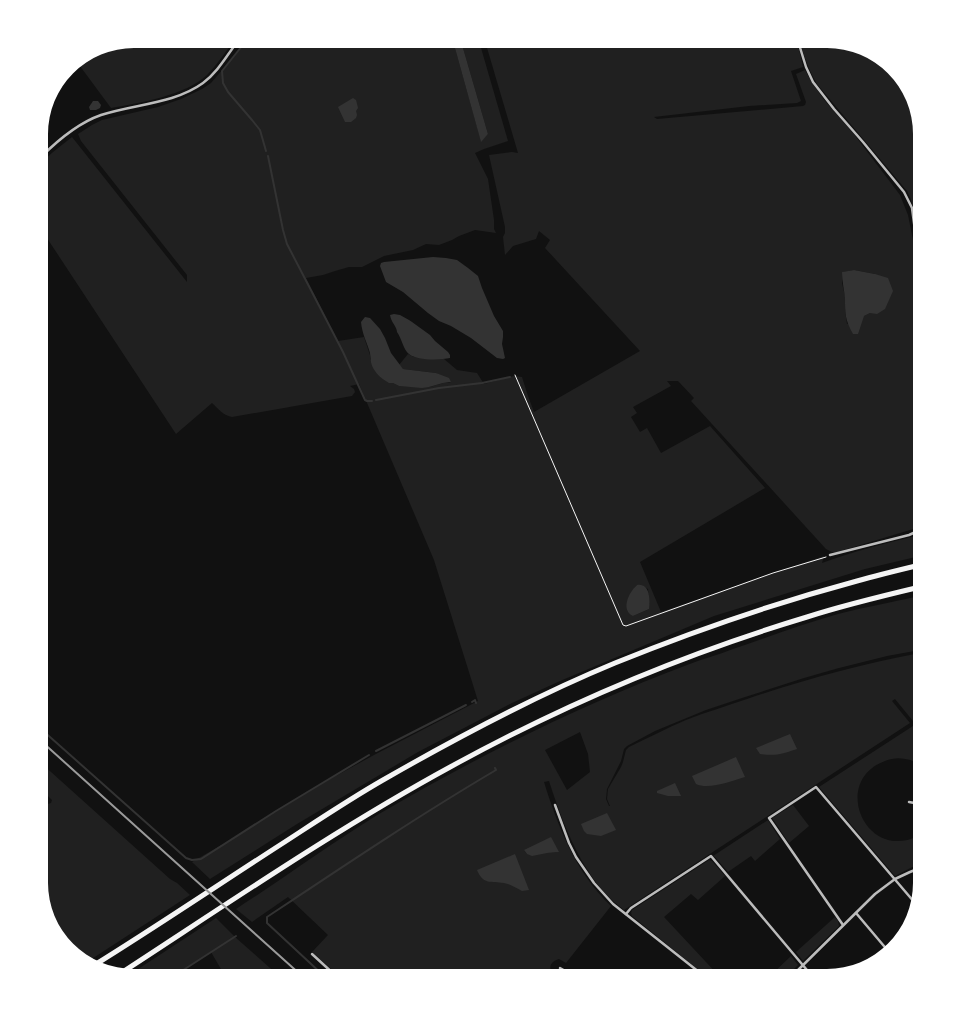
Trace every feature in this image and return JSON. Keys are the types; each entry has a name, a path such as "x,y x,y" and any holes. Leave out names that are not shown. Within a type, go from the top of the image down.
{"highway":[{"path":"100,961 305,828 379,782 521,706 654,647 803,596 913,567"},
{"path":"128,968 229,902 376,809 451,766 530,725 697,654 808,616 913,589"}],"street":[{"path":"48,151 75,128 103,114 163,100 184,93 198,86 207,80 233,48"},
{"path":"800,48 806,67 816,86 904,192 912,208 913,216"},
{"path":"830,555 913,533"},
{"path":"843,925 769,818 816,787 911,898"},
{"path":"909,802 913,803"},
{"path":"555,805 569,843 576,857 594,883 613,904 695,969"},
{"path":"626,914 631,908 711,856 806,969"},
{"path":"798,969 875,894 895,879 913,871"},
{"path":"856,913 885,947"},
{"path":"312,954 328,969"}],"path":[{"path":"515,375 623,625 626,626 773,573 830,555"}],"shaded area":[{"path":"134,48 229,48 207,75 187,88 162,97 111,108 80,67 91,60 107,53"},
{"path":"241,48 455,48 481,141 488,134 463,48 481,48 508,141 475,153 488,179 494,229 496,233 475,230 439,245 426,244 413,250 384,256 362,267 349,267 323,275 306,278 338,341 364,337 370,359 393,383 399,386 429,387 449,383 451,382 436,373 403,369 399,365 408,354 414,357 444,359 457,370 477,373 484,384 514,376 522,377 534,412 640,351 545,248 550,240 539,231 536,239 513,246 505,255 503,237 505,227 489,155 512,152 518,153 487,48 799,48 803,67 791,71 801,101 797,103 749,106 654,117 657,119 803,106 806,102 796,74 805,70 825,101 853,133 900,195 908,215 913,240 913,529 837,552 832,552 826,549 691,401 694,398 678,381 667,381 671,386 633,407 637,413 631,417 640,432 647,428 661,453 710,426 765,488 640,562 661,612 824,556 822,563 858,551 913,537 913,558 865,569 714,616 560,681 512,703 418,752 297,824 210,879 192,862 334,777 478,701 434,560 359,384 350,386 355,392 352,396 232,417 223,413 212,403 176,434 48,240 48,157 72,137 187,282 187,275 81,141 78,134 102,120 158,107 181,99 211,83","holes":["854,270 875,274 870,313 847,324 845,296 842,283 843,272","637,585 641,585 648,589 649,609 633,616 634,588"]},
{"path":"455,48 463,48 488,134 481,142"},
{"path":"802,48 832,48 849,51 870,60 884,69 892,77 906,101 912,123 913,208 907,191 817,84"},
{"path":"353,98 356,100 358,108 356,111 356,118 351,122 345,122 338,107"},
{"path":"93,101 98,101 101,105 100,108 90,110 89,107"},
{"path":"433,257 457,260 478,276 494,316 503,331 502,344 505,358 497,358 471,338 451,326 439,321 428,313 403,292 386,282 380,266 381,263 384,262"},
{"path":"854,270 888,278 893,291 885,309 877,314 870,313 864,316 858,334 853,334 847,320 842,275 842,272"},
{"path":"390,315 400,315 409,320 430,335 448,352 450,358 423,359 409,354 404,347 391,318"},
{"path":"365,317 370,318 380,329 391,353 403,369 436,373 449,378 451,382 422,388 399,386 389,383 379,376 371,364 370,353 363,334 361,322"},
{"path":"637,585 644,586 647,589 649,596 649,609 633,616 627,610 626,605 631,592"},
{"path":"913,598 913,651 887,656 804,678 706,710 655,731 624,749 621,761 607,789 606,799 610,806 607,799 608,789 621,767 626,750 629,747 686,720 768,692 854,667 913,654 913,721 895,699 892,701 910,723 624,910 602,890 582,861 572,842 549,781 544,782 555,816 578,864 599,893 611,906 566,963 559,959 552,963 551,969 331,969 312,952 328,935 288,897 252,922 236,909 379,814 453,772 530,733 608,697 687,665 812,622","holes":["580,732 588,754 590,772 567,790 545,750","524,850 558,852 527,854"]},
{"path":"913,726 913,761 902,758 889,759 868,771 860,785 858,801 862,816 871,830 884,838 901,841 913,837 913,867 895,876 819,787"},
{"path":"790,734 797,749 770,755 760,754 756,748"},
{"path":"736,757 745,777 727,783 707,786 696,784 692,776"},
{"path":"48,769 170,879 177,883 190,895 93,958 82,951 69,940 57,921 51,905 48,882 48,804 51,803 52,800 48,796"},
{"path":"675,783 681,796 668,796 657,793 657,791"},
{"path":"793,805 809,826 789,843 772,818"},
{"path":"607,813 616,830 601,836 587,834 584,831 581,824"},
{"path":"768,820 780,839 755,861 751,856 728,872 713,856"},
{"path":"551,837 559,852 532,856 527,854 524,850"},
{"path":"515,854 529,890 522,891 511,885 488,881 479,875 477,870"},
{"path":"709,860 712,861 725,876 698,900 691,894 664,917 712,969 697,969 632,916 632,910"},
{"path":"835,917 839,926 803,961 796,952"},
{"path":"216,918 271,969 221,969 211,952 184,969 138,969"},
{"path":"791,956 798,965 794,969 777,969"}],"waterway":[{"path":"240,48 222,71 223,83 228,92 260,130 266,151"},
{"path":"268,156 287,244 343,352 365,400 372,401"},
{"path":"376,400 510,377"},
{"path":"472,702 475,700 476,703"},
{"path":"376,751 466,705"},
{"path":"48,735 186,858 192,860 201,859 276,811 369,755"},
{"path":"316,969 267,923 267,917 409,824 496,770 495,768"},
{"path":"185,969 236,936"}],"railway":[{"path":"48,747 294,969"}]}
